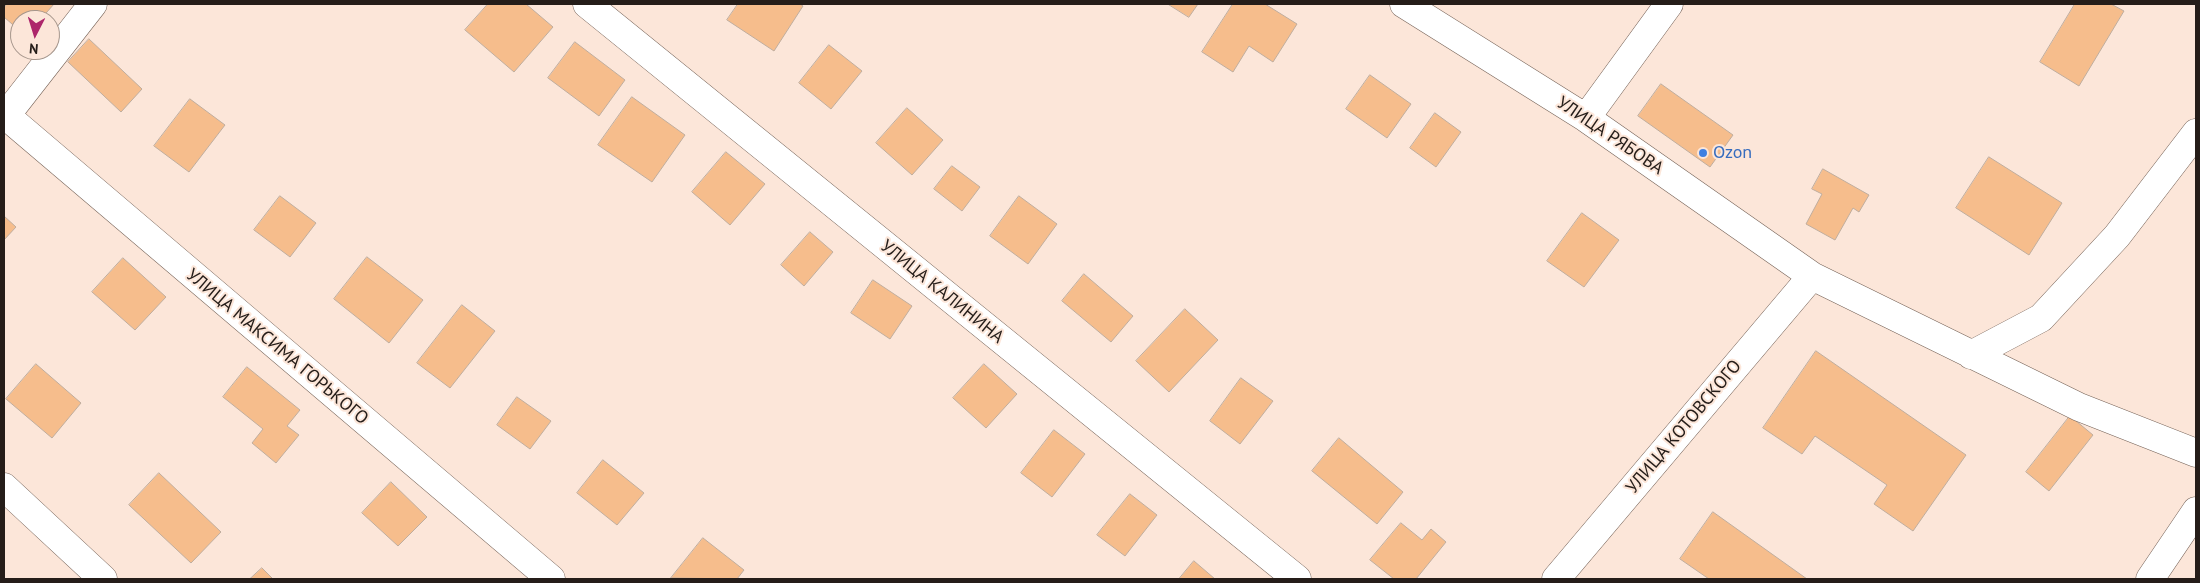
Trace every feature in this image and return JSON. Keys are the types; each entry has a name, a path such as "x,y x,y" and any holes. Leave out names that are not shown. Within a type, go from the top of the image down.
{"street":[{"path":"4,116 94,4"},
{"name":"УЛИЦА КАЛИНИНА","path":"587,4 1297,579"},
{"name":"УЛИЦА РЯБОВА","path":"1404,4 1586,118 1812,276 2078,408 2196,453"},
{"path":"1586,118 1669,4"},
{"name":"УЛИЦА МАКСИМА ГОРЬКОГО","path":"4,116 551,579"},
{"path":"1971,354 2041,318 2117,236 2196,133"},
{"name":"УЛИЦА КОТОВСКОГО","path":"1556,579 1812,276"},
{"path":"4,487 103,579"},
{"path":"2150,579 2196,511"}],"building":[{"path":"7,4 54,4 49,10 10,10 10,22 4,17 4,8"},
{"path":"488,4 526,4 553,27 514,72 465,30"},
{"path":"738,4 800,4 803,6 774,51 727,20"},
{"path":"1168,4 1198,4 1189,17"},
{"path":"1233,4 1265,4 1297,24 1273,62 1249,46 1233,72 1202,52"},
{"path":"2075,4 2111,4 2124,11 2079,86 2040,62"},
{"path":"89,39 142,89 121,112 68,62"},
{"path":"575,42 625,80 599,116 548,78"},
{"path":"829,45 862,71 831,109 799,83"},
{"path":"1370,75 1411,104 1387,138 1346,109"},
{"path":"1661,84 1733,135 1710,167 1638,116"},
{"path":"632,97 685,135 652,182 598,145"},
{"path":"190,99 225,125 189,172 154,146"},
{"path":"907,108 943,140 912,175 876,143"},
{"path":"1435,113 1461,132 1436,167 1410,148"},
{"path":"726,152 765,184 730,225 692,192"},
{"path":"1989,157 2062,203 2029,255 1956,208"},
{"path":"952,166 980,187 962,211 934,189"},
{"path":"1823,169 1869,195 1859,212 1853,208 1835,240 1806,224 1822,194 1812,189"},
{"path":"280,196 316,223 290,257 254,230"},
{"path":"1019,196 1057,224 1028,264 990,236"},
{"path":"1582,213 1619,240 1584,287 1547,261"},
{"path":"4,216 16,227 4,240"},
{"path":"810,232 833,252 804,286 781,265"},
{"path":"367,257 423,300 389,343 334,299"},
{"path":"123,258 166,297 135,330 92,292"},
{"path":"1084,274 1133,316 1111,342 1062,301"},
{"path":"873,280 912,306 890,339 851,313"},
{"path":"462,305 495,331 450,388 417,363"},
{"path":"1185,309 1218,340 1169,392 1136,361"},
{"path":"1816,351 1966,455 1913,531 1874,504 1887,485 1815,436 1802,454 1763,428"},
{"path":"36,364 81,403 52,438 6,399"},
{"path":"984,364 1017,394 986,428 953,398"},
{"path":"247,367 300,410 287,426 299,435 276,463 252,443 263,429 223,397"},
{"path":"1241,378 1273,401 1240,444 1210,421"},
{"path":"517,397 551,421 530,449 497,425"},
{"path":"2070,416 2093,435 2049,491 2026,472"},
{"path":"1054,430 1085,454 1052,497 1021,473"},
{"path":"1339,438 1403,492 1377,524 1312,471"},
{"path":"603,460 644,493 617,525 577,493"},
{"path":"159,473 221,532 191,563 129,505"},
{"path":"391,482 427,517 398,546 362,513"},
{"path":"1130,494 1157,515 1125,556 1097,535"},
{"path":"1713,512 1807,579 1709,579 1680,559"},
{"path":"1401,523 1422,540 1431,529 1446,542 1416,579 1394,579 1370,560"},
{"path":"703,538 744,570 737,579 671,578"},
{"path":"1194,561 1215,579 1179,579"},
{"path":"262,568 273,579 250,579"}],"place":[{"name":"Ozon","path":"1703,153"}]}
